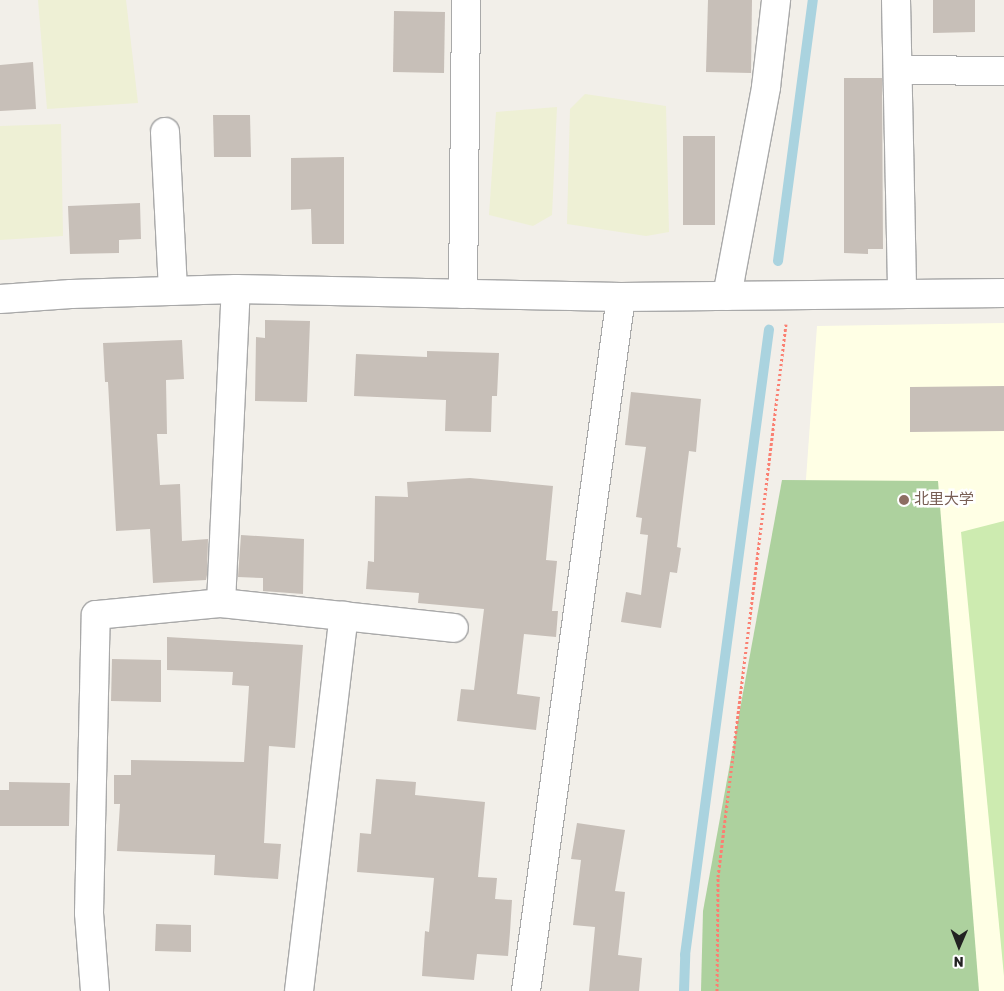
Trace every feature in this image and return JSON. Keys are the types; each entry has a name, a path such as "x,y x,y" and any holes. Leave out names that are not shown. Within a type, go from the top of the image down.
{"street":[{"path":"462,294 466,0"},
{"path":"727,296 766,87 776,0"},
{"path":"896,0 902,293"},
{"path":"898,70 1004,71"},
{"path":"165,132 173,291"},
{"path":"221,603 236,289"},
{"path":"0,299 70,294 236,289 622,297 1004,293"},
{"path":"526,991 622,297"},
{"path":"95,991 89,913 96,615 221,603 454,628"},
{"path":"299,991 344,616"}],"path":[{"path":"717,991 718,877 787,316 787,296"}],"shaded area":[{"path":"38,0 126,0 138,103 47,109"},
{"path":"585,94 666,106 669,232 646,236 567,224 570,109"},
{"path":"557,107 552,215 533,226 489,215 496,112"},
{"path":"61,124 63,236 0,240 0,126"},
{"name":"北里大学","path":"1004,323 1004,991 783,991 792,674 817,326"}],"green space":[{"name":"北里大学","path":"782,480 938,481 979,991 701,991 703,911"},
{"path":"1004,521 1004,976 961,532"}],"building":[{"path":"708,0 752,0 751,73 706,72"},
{"path":"933,0 975,0 975,32 933,33"},
{"path":"394,11 445,12 444,73 393,72"},
{"path":"33,62 36,109 0,111 0,65"},
{"path":"844,78 882,78 883,249 868,249 868,254 844,253"},
{"path":"213,115 250,115 251,157 214,157"},
{"path":"683,136 715,136 715,225 683,225"},
{"path":"344,157 344,244 312,244 311,209 291,210 291,158"},
{"path":"140,203 141,239 119,240 119,253 70,254 68,206"},
{"path":"265,320 310,321 307,402 255,401 256,337 265,338"},
{"path":"182,340 184,379 166,380 167,434 157,434 160,485 180,484 182,541 208,539 207,575 206,580 153,583 150,529 116,531 108,382 105,382 103,343"},
{"path":"427,351 499,353 497,396 492,396 491,432 445,431 446,400 354,396 356,354 427,357"},
{"path":"1004,386 1004,431 910,432 910,387"},
{"path":"631,392 701,399 696,452 689,451 677,547 681,548 677,573 670,572 661,628 621,622 626,592 641,595 648,535 640,534 642,518 636,517 646,447 625,445"},
{"path":"470,478 553,486 546,560 557,561 552,611 558,611 556,637 524,634 517,694 540,697 536,730 457,721 461,689 474,690 484,609 418,603 419,593 366,589 368,561 374,562 375,496 408,497 407,482"},
{"path":"241,535 304,539 303,594 263,591 263,578 238,577"},
{"path":"167,637 303,645 295,748 269,746 264,843 281,844 278,879 214,875 215,855 117,851 120,804 114,804 114,775 131,775 131,760 244,762 249,686 232,685 233,672 167,670"},
{"path":"112,659 161,660 161,702 111,701"},
{"path":"376,779 416,782 415,795 485,802 478,877 497,878 495,899 512,900 508,956 477,954 474,980 422,976 425,931 429,932 434,878 357,872 360,833 371,834"},
{"path":"9,782 70,783 69,826 0,826 0,790 9,790"},
{"path":"577,823 625,830 615,891 625,892 618,955 642,958 639,991 589,991 595,927 573,925 581,860 571,859"},
{"path":"156,924 191,925 191,952 155,951"}],"waterway":[{"path":"778,261 813,0"},
{"path":"684,991 685,955 769,330"}],"place":[{"name":"北里大学","path":"904,500"}]}
